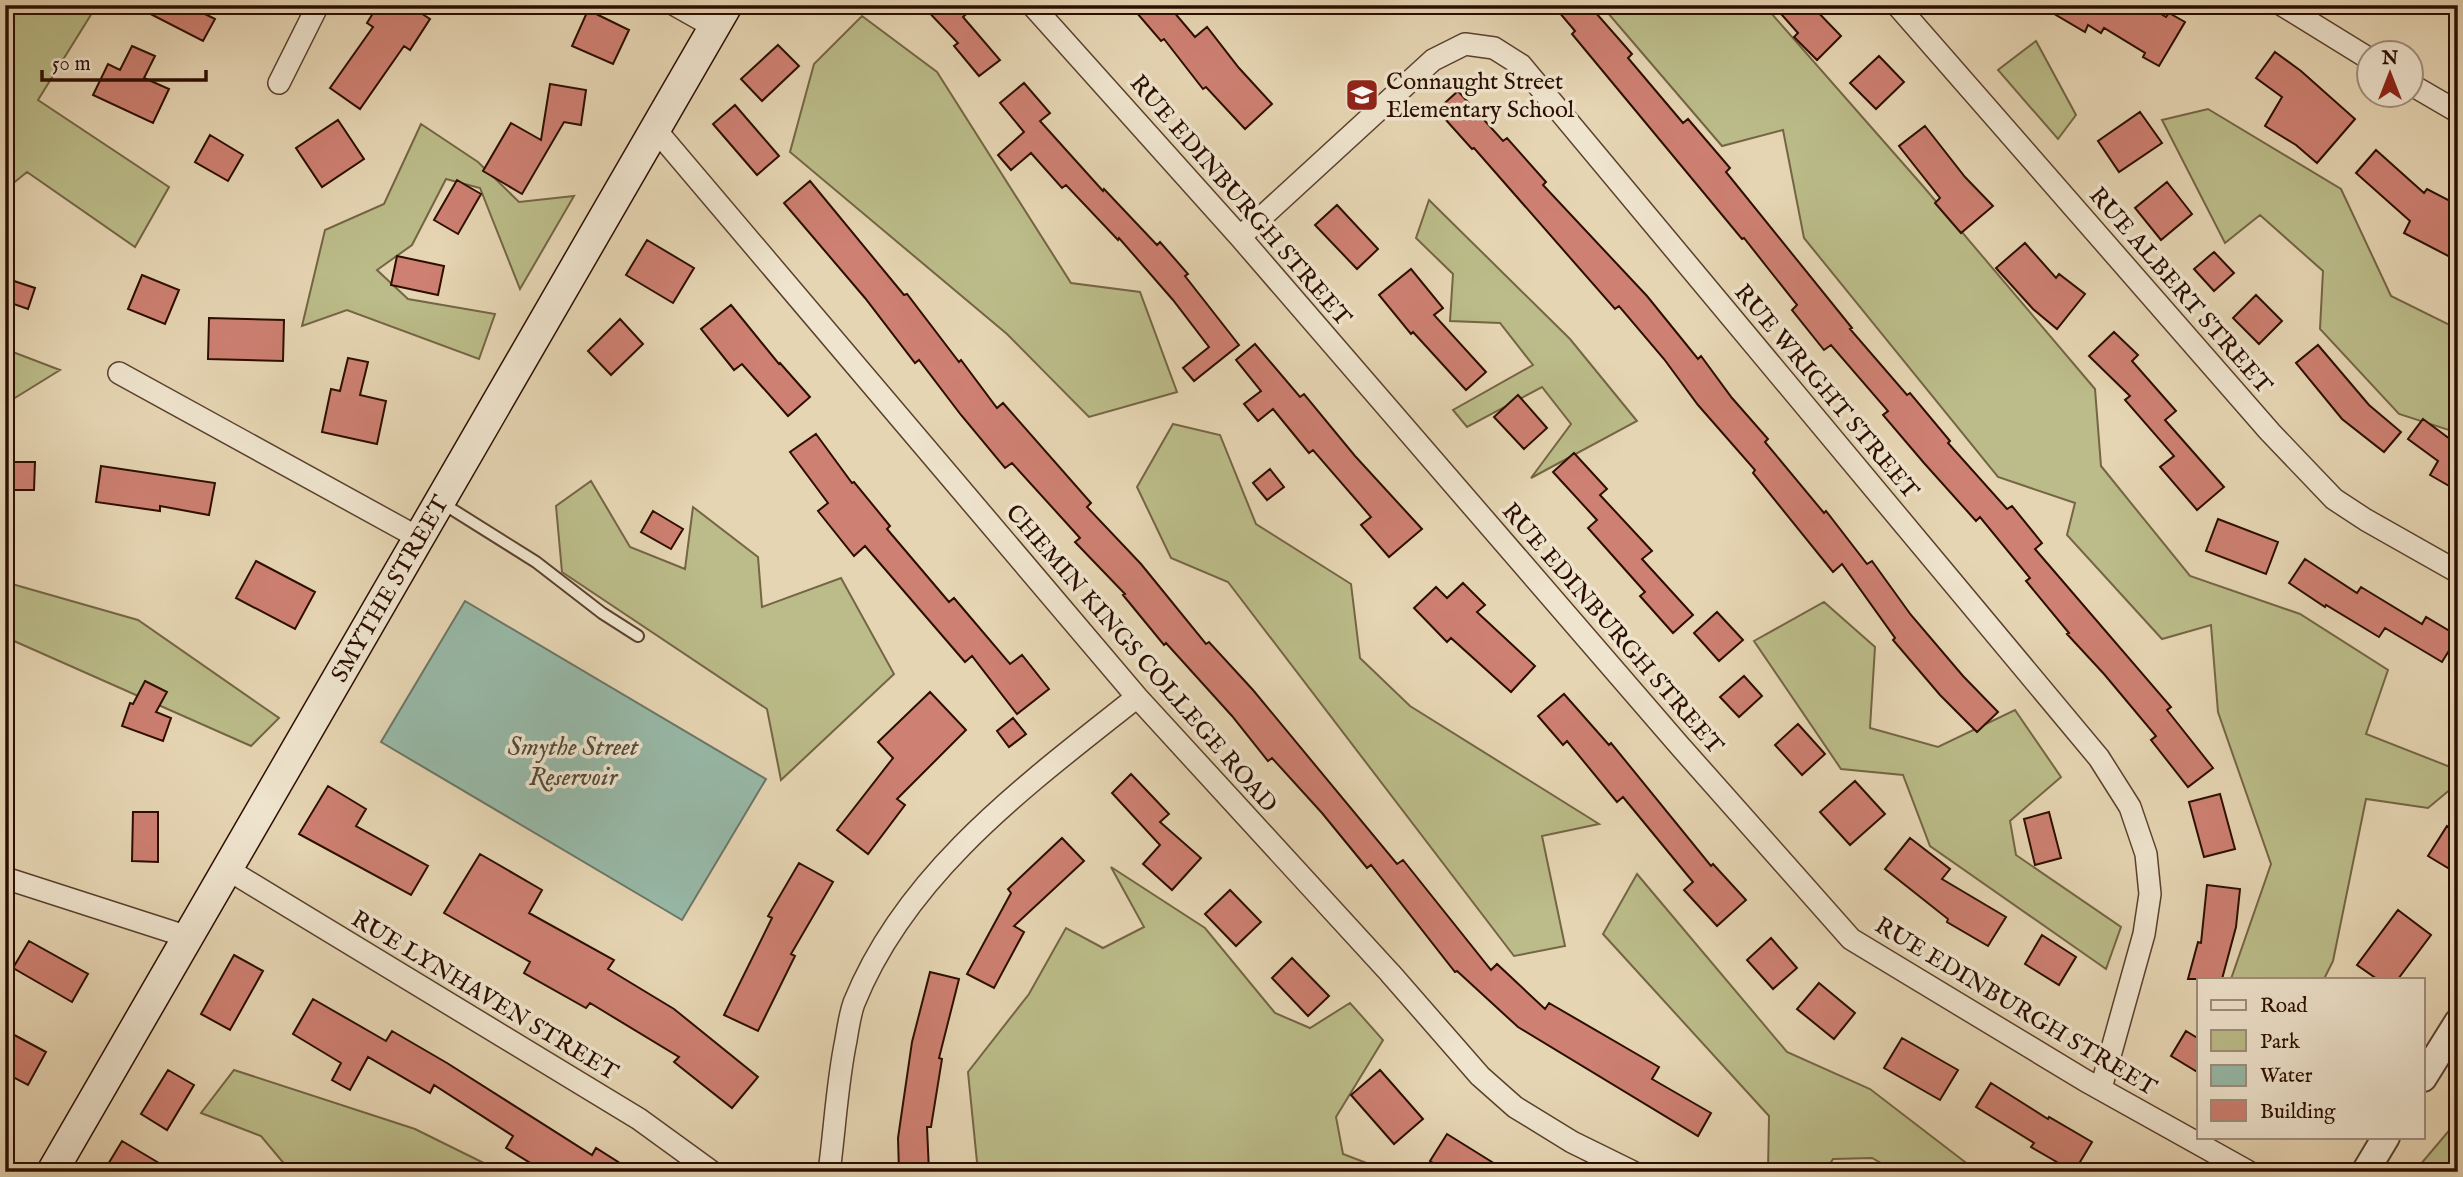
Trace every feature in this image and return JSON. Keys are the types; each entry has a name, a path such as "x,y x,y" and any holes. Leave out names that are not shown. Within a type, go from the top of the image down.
{"main road":[{"name":"SMYTHE STREET","path":"52,1172 720,16"}],"street":[{"path":"279,83 318,5"},
{"path":"675,5 720,16"},
{"name":"RUE EDINBURGH STREET","path":"1032,5 1240,237 1679,745 1851,939 2101,1088 2249,1172"},
{"name":"RUE ALBERT STREET","path":"1896,5 2270,432 2334,499 2458,572"},
{"path":"2282,5 2354,49"},
{"name":"RUE WRIGHT STREET","path":"1240,237 1433,60 1465,44 1494,48 1521,65 2091,748 2130,807 2146,854 2150,894 2144,934 2101,1088"},
{"path":"2424,92 2458,112"},
{"name":"CHEMIN KINGS COLLEGE ROAD","path":"655,129 1137,697 1390,973 1480,1076 1527,1114 1572,1142 1633,1172"},
{"path":"119,373 419,538"},
{"path":"829,1172 840,1070 853,1005 882,946 918,895 968,839 1033,780 1137,697"},
{"name":"RUE LYNHAVEN STREET","path":"227,869 639,1119 712,1172"},
{"path":"5,878 188,937"},
{"path":"2424,1077 2458,1022"},
{"path":"2365,1172 2385,1138"}],"lane":[{"path":"440,502 536,562 602,613 638,636"}],"green space":[{"path":"5,5 97,5 38,100 169,187 135,247 27,172 5,190"},
{"path":"1601,5 1764,5 1922,185 2095,389 2101,466 2190,576 2300,614 2388,670 2366,734 2458,770 2458,783 2428,808 2366,799 2333,961 2324,978 2231,978 2271,864 2218,712 2211,625 2162,639 2067,535 2075,503 1998,477 1804,238 1783,130 1722,146"},
{"path":"862,16 937,72 1071,283 1140,292 1177,392 1089,417 1007,334 790,152 814,64"},
{"path":"2036,41 2076,115 2058,139 1998,70"},
{"path":"2208,109 2341,189 2391,296 2458,329 2458,433 2399,414 2320,329 2323,271 2260,215 2225,243 2162,120"},
{"path":"421,124 478,162 519,202 574,196 520,289 480,188 446,179 412,245 377,270 408,299 495,314 479,359 347,310 302,326 325,230 384,204"},
{"path":"1429,200 1570,339 1637,421 1531,478 1571,424 1542,387 1467,427 1453,410 1533,365 1500,323 1450,321 1453,274 1416,238"},
{"path":"5,349 60,370 5,404"},
{"path":"1173,424 1220,435 1256,524 1351,584 1360,658 1410,706 1599,824 1542,836 1565,946 1514,956 1228,582 1171,558 1137,487"},
{"path":"591,481 630,547 685,569 693,507 758,557 762,607 841,578 894,674 781,780 767,709 562,572 556,506"},
{"path":"5,582 138,620 279,718 251,746 5,637"},
{"path":"1824,602 1875,647 1870,728 1938,747 2015,710 2061,777 2010,821 2016,855 2121,927 2106,969 1930,846 1903,775 1841,769 1754,641"},
{"path":"1111,867 1205,928 1275,1013 1310,1028 1350,1003 1383,1040 1336,1117 1343,1154 1390,1172 978,1172 968,1072 1029,994 1066,928 1103,948 1144,927"},
{"path":"1637,874 1787,1052 1870,1089 1978,1172 1897,1172 1872,1158 1833,1159 1825,1172 1768,1172 1769,1116 1603,934"},
{"path":"234,1070 415,1129 502,1172 291,1172 261,1136 201,1113"},
{"path":"2458,1120 2458,1172 2414,1172"}],"water":[{"name":"Smythe Street Reservoir","path":"465,601 766,779 682,920 381,742"}],"building":[{"path":"133,5 205,5 201,12 215,19 203,41"},
{"path":"378,5 408,5 430,19 410,50 404,46 360,109 330,88 373,27 367,23"},
{"path":"922,5 976,5 963,17 1000,60 979,76 954,46 958,43"},
{"path":"1130,5 1168,5 1195,37 1207,27 1272,104 1245,129 1206,87 1203,89 1164,39 1161,41"},
{"path":"1553,5 1589,5 1632,54 1628,58 1683,123 1688,119 1730,168 1726,172 1852,328 1850,329 1907,395 1910,393 1950,441 1948,443 2007,509 2012,506 2042,543 2035,549 2171,707 2167,710 2213,768 2188,787 2151,740 2156,736 2067,634 2069,633 2026,581 2030,578 1980,517 1976,521 1883,415 1888,411 1831,345 1824,350 1792,310 1797,305 1572,34 1575,31"},
{"path":"1773,5 1811,5 1841,36 1817,60 1794,37 1798,33"},
{"path":"2039,5 2146,5 2166,17 2169,13 2185,22 2159,66 2143,57 2145,53 2104,28 2101,33 2088,25 2085,32"},
{"path":"588,10 629,30 613,64 572,46"},
{"path":"778,45 799,66 762,101 741,79"},
{"path":"132,46 155,56 144,78 169,89 153,123 93,95 108,64 120,70"},
{"path":"2275,52 2301,71 2355,119 2317,163 2296,145 2265,126 2282,97 2256,78"},
{"path":"1879,56 1904,82 1876,109 1850,83"},
{"path":"1024,83 1050,113 1040,121 1103,191 1104,189 1157,245 1160,242 1188,274 1185,276 1239,345 1194,381 1183,368 1209,347 1173,300 1119,238 1118,240 1066,185 1062,188 1031,153 1011,170 998,155 1024,132 1000,103"},
{"path":"550,84 586,90 581,125 564,122 522,194 483,171 511,123 541,140"},
{"path":"1458,91 1503,141 1507,138 1546,182 1543,185 1647,296 1698,359 1701,356 1732,398 1768,439 1765,442 1824,513 1826,511 1867,564 1872,561 1911,615 1998,712 1977,732 1940,695 1893,640 1895,638 1842,564 1833,572 1753,473 1755,470 1698,405 1664,359 1619,306 1615,309 1474,148 1472,149 1437,110"},
{"path":"735,105 779,156 757,175 713,124"},
{"path":"2140,112 2162,143 2119,172 2098,141"},
{"path":"338,120 364,159 322,187 296,148"},
{"path":"1925,126 1965,177 1993,206 1961,233 1935,203 1940,198 1899,146"},
{"path":"210,135 243,155 228,181 195,162"},
{"path":"2376,150 2424,193 2427,189 2458,205 2458,261 2404,233 2410,221 2356,173"},
{"path":"457,180 481,194 458,234 434,220"},
{"path":"810,181 904,295 907,294 997,408 1003,403 1091,503 1087,507 1141,564 1206,644 1209,642 1253,690 1397,864 1403,860 1491,970 1497,964 1545,1009 1549,1003 1659,1067 1652,1079 1711,1113 1698,1136 1518,1027 1455,972 1371,865 1367,868 1272,758 1268,761 1232,716 1166,643 1164,645 1123,595 1125,594 1075,542 1080,538 1012,463 1005,468 919,360 915,363 865,298 784,203"},
{"path":"2167,182 2192,214 2161,240 2135,208"},
{"path":"1337,205 1378,249 1357,269 1315,225"},
{"path":"647,240 694,268 673,303 626,275"},
{"path":"2025,243 2056,278 2059,274 2085,294 2057,329 2033,309 1996,268"},
{"path":"2214,252 2234,273 2214,291 2194,269"},
{"path":"397,256 444,266 438,295 391,285"},
{"path":"1411,269 1443,308 1434,315 1486,372 1466,390 1413,332 1411,334 1379,295"},
{"path":"142,275 179,290 165,324 128,309"},
{"path":"5,278 35,288 28,309 5,301"},
{"path":"2256,295 2282,321 2259,344 2233,318"},
{"path":"731,305 810,397 788,416 742,364 734,370 701,329"},
{"path":"209,318 284,320 283,361 208,359"},
{"path":"620,319 643,344 611,375 588,351"},
{"path":"2114,332 2138,355 2132,361 2176,411 2165,420 2224,487 2197,510 2160,467 2174,456 2125,400 2130,396 2089,356"},
{"path":"1255,344 1300,397 1304,394 1355,456 1422,529 1389,557 1361,525 1371,517 1313,450 1309,453 1273,409 1258,421 1244,404 1261,391 1236,360"},
{"path":"2318,345 2369,405 2401,432 2384,452 2342,419 2296,363"},
{"path":"348,358 368,362 360,395 386,401 377,444 322,432 331,389 340,391"},
{"path":"1518,395 1547,428 1524,449 1494,417"},
{"path":"2423,419 2458,445 2458,491 2430,475 2438,461 2408,439"},
{"path":"816,434 852,483 854,482 890,526 887,529 949,602 954,598 1010,664 1022,655 1049,689 1017,714 972,656 965,662 865,546 854,556 818,511 828,503 790,452"},
{"path":"1574,453 1607,489 1600,495 1652,551 1642,559 1693,615 1673,633 1640,596 1645,592 1588,528 1597,520 1553,472"},
{"path":"5,462 35,462 34,490 5,490"},
{"path":"101,466 215,483 209,515 160,506 160,511 96,502"},
{"path":"1270,469 1284,487 1267,500 1253,483"},
{"path":"653,511 683,529 671,549 641,532"},
{"path":"2218,519 2278,542 2266,574 2206,551"},
{"path":"2305,559 2357,593 2361,587 2422,624 2426,617 2458,636 2442,662 2385,628 2379,637 2289,583"},
{"path":"256,561 315,592 295,629 236,598"},
{"path":"1463,583 1485,605 1477,612 1535,666 1511,692 1451,638 1447,642 1414,608 1436,587 1447,598"},
{"path":"1717,612 1743,640 1719,661 1694,633"},
{"path":"1744,676 1762,696 1739,717 1720,697"},
{"path":"145,681 167,692 156,712 171,718 163,741 122,726 130,703 133,704"},
{"path":"930,692 966,730 897,799 905,805 868,854 837,830 893,758 878,742"},
{"path":"1564,694 1609,745 1611,743 1711,866 1713,864 1746,900 1717,926 1684,890 1693,882 1623,797 1617,802 1567,741 1563,745 1538,716"},
{"path":"1013,718 1026,734 1009,747 997,731"},
{"path":"1798,724 1825,754 1802,775 1775,745"},
{"path":"1131,774 1169,814 1160,822 1201,858 1172,890 1143,864 1160,845 1112,793"},
{"path":"1855,781 1885,814 1850,845 1820,812"},
{"path":"328,786 366,809 356,826 428,866 411,895 299,834"},
{"path":"2220,794 2235,849 2204,857 2189,802"},
{"path":"133,812 158,812 158,862 132,861"},
{"path":"2049,812 2061,858 2035,865 2024,819"},
{"path":"2447,826 2458,833 2458,874 2428,856"},
{"path":"1062,838 1084,861 1014,926 1024,932 994,988 967,974 1011,893 1008,889"},
{"path":"1910,838 1950,869 1942,879 2006,917 1988,946 1947,922 1948,919 1885,869"},
{"path":"480,854 542,890 529,913 614,960 608,969 674,1009 758,1077 732,1108 674,1062 679,1057 590,1003 586,1008 524,973 530,962 444,913"},
{"path":"799,863 833,882 791,954 795,956 758,1031 724,1015 772,918 768,916"},
{"path":"2207,885 2240,889 2236,927 2222,978 2188,979 2198,942 2201,943"},
{"path":"1230,890 1261,922 1236,946 1205,914"},
{"path":"2398,910 2431,935 2399,978 2376,978 2357,965"},
{"path":"2042,935 2076,957 2059,985 2025,964"},
{"path":"1771,938 1797,968 1773,989 1747,960"},
{"path":"29,941 88,974 72,1002 13,968"},
{"path":"234,955 263,971 230,1030 201,1014"},
{"path":"1292,958 1329,996 1308,1016 1272,978"},
{"path":"930,972 959,979 939,1058 942,1059 931,1127 927,1127 929,1172 899,1172 898,1138 912,1042"},
{"path":"1819,983 1855,1013 1834,1039 1797,1009"},
{"path":"313,999 386,1041 392,1031 592,1155 596,1148 634,1172 545,1172 506,1148 513,1136 434,1085 430,1093 368,1057 350,1090 332,1080 341,1063 293,1034"},
{"path":"5,1030 46,1052 28,1085 5,1073"},
{"path":"2186,1031 2197,1038 2197,1072 2171,1056"},
{"path":"1902,1038 1958,1070 1940,1100 1884,1068"},
{"path":"168,1070 194,1085 167,1130 141,1114"},
{"path":"1380,1070 1423,1119 1394,1144 1351,1095"},
{"path":"1991,1083 2048,1119 2049,1117 2092,1142 2074,1172 2031,1147 2034,1143 1976,1107"},
{"path":"1447,1134 1508,1172 1447,1172 1430,1161"},
{"path":"122,1141 174,1172 116,1172 107,1166"}],"place":[{"name":"Connaught Street Elementary School","path":"1362,95"}]}
